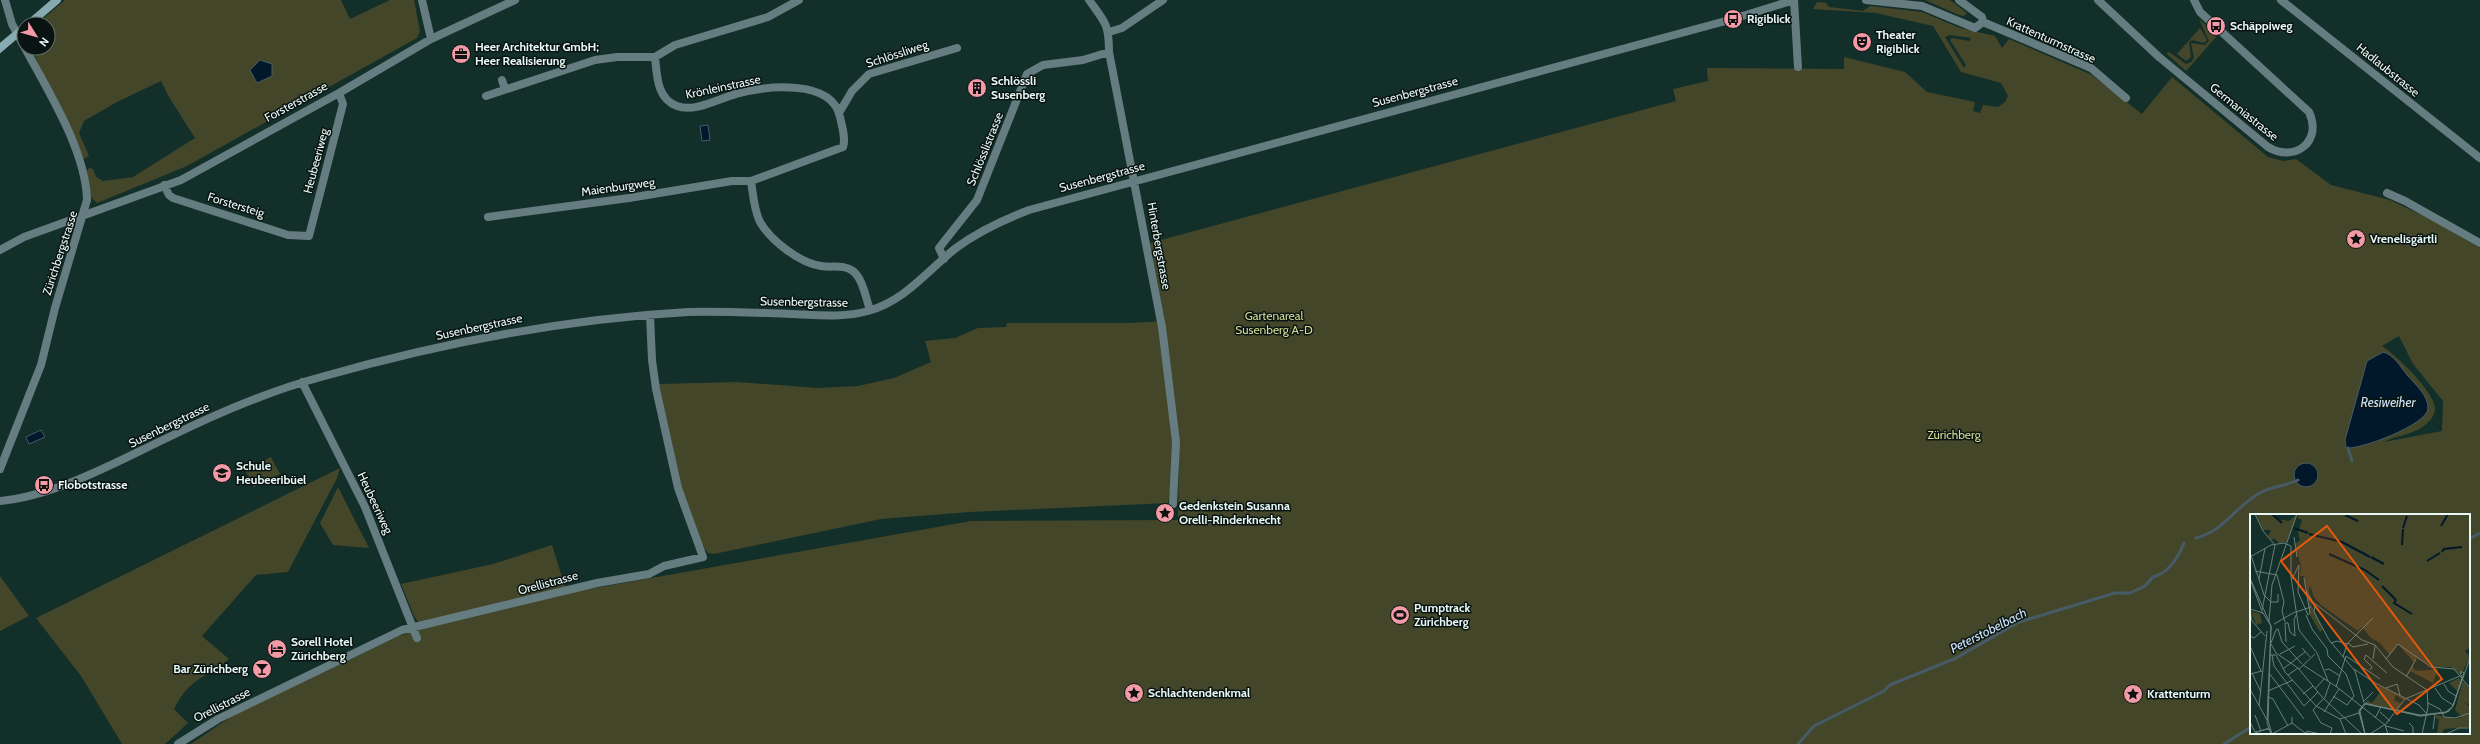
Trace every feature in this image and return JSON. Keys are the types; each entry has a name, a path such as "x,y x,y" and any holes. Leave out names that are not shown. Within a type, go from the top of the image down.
{"street":[{"name":"Zürichbergstrasse","path":"5,0 12,24 16,27"},
{"path":"38,16 57,0"},
{"path":"422,0 431,39"},
{"name":"Forsterstrasse","path":"0,250 24,237 180,180 431,39 515,0"},
{"path":"486,96 595,60 617,57 655,57 675,45 768,17 799,0"},
{"name":"Hinterbergstrasse","path":"1089,0 1104,20 1109,32 1109,52 1136,181 1162,327 1172,406 1176,462 1173,504"},
{"path":"1109,32 1122,28 1163,0"},
{"path":"1770,3 1794,0 1798,67"},
{"path":"1866,0 1922,6 1975,28 1983,22 1982,17 1959,0"},
{"name":"Germaniastrasse","path":"2098,0 2164,62 2268,147 2284,154 2301,149 2308,142 2312,133 2313,121 2309,112 2200,12 2194,0"},
{"name":"Hadlaubstrasse","path":"2281,0 2480,158"},
{"name":"Susenbergstrasse","path":"0,501 44,491 92,474 244,403 302,382 398,357 510,332 598,318 691,312 840,316 870,310 915,286 944,259 979,233 1016,215 1733,19 1770,3"},
{"name":"Krattenturmstrasse","path":"1983,22 2091,68 2126,98"},
{"path":"0,48 16,35"},
{"name":"Schlössliweg","path":"839,113 852,91 869,74 957,48"},
{"name":"Schlösslistrasse","path":"944,259 939,248 978,200 1027,74 1043,65 1083,60 1109,52"},
{"name":"Zürichbergstrasse","path":"0,469 41,365 55,308 84,216 87,200 86,185 74,146 29,56"},
{"name":"Krönleinstrasse","path":"655,57 660,92 669,102 681,107 698,105 738,93 769,89 805,89 820,92 829,98 839,113 844,143 841,149 751,181"},
{"path":"502,80 505,89"},
{"name":"Heubeeriweg","path":"309,236 343,104 339,92"},
{"path":"751,181 756,210 760,222 769,233 788,251 806,262 826,267 845,267 853,271 858,278 870,310"},
{"name":"Maienburgweg","path":"488,217 629,198 732,182 751,181"},
{"name":"Forstersteig","path":"164,186 169,195 173,198 288,235 309,236"},
{"path":"2387,193 2405,201 2480,243"},
{"name":"Orellistrasse","path":"178,744 218,719 402,630 597,583 649,574 664,566 703,556 678,488 656,388 652,360 650,315"},
{"name":"Heubeeriweg","path":"302,382 365,507 414,627 417,638"}],"green space":[{"path":"65,0 341,0 350,19 390,0 414,0 420,31 417,38 187,166 97,203 91,197 87,171 89,168 93,169 96,177 103,181 133,177 195,138 169,97 161,81 117,102 84,121 79,133 89,156 83,159 35,56 56,56 56,16 46,16"},
{"path":"1925,0 1950,0 1967,13 1964,16 1959,15"},
{"name":"Zürichberg","path":"1817,2 1826,3 1829,7 1863,11 1870,6 1922,12 1960,28 1995,36 2002,48 2009,39 2092,75 2142,114 2172,77 2268,157 2283,161 2296,159 2331,185 2390,200 2428,218 2480,248 2480,744 191,744 232,716 399,636 423,629 414,616 401,584 493,564 552,545 567,593 971,521 1178,520 1179,443 1168,503 970,512 881,519 714,554 708,553 703,547 685,504 658,384 737,382 818,388 858,386 894,378 931,362 925,341 955,338 978,328 1006,327 1007,323 1129,323 1165,321 1150,243 1676,101 1673,89 1708,81 1707,68 1844,69 1844,57 1905,72 1927,92 1975,102 1973,111 1980,113 1983,105 1998,107 2005,102 2008,96 2001,83 1961,72 1933,26 1876,13 1813,9","holes":["1950,35 1971,38 1970,41 1952,38 1950,40 1966,65 1964,68 1945,37","2399,336 2413,364 2443,401 2442,431 2384,442 2421,428 2428,422 2435,412 2429,393 2414,374 2382,346"]},
{"path":"2199,19 2217,36 2186,71 2166,53 2169,52 2186,64 2191,62 2194,58 2191,43 2205,45 2209,41"},
{"path":"2200,28 2207,40 2204,43 2192,40 2189,42 2191,57 2186,61 2177,54"},
{"path":"271,457 280,474 254,487 245,470"},
{"path":"340,468 337,478 288,572 256,575 202,636 229,659 192,684 180,698 174,709 188,723 165,744 122,744 81,676 36,618"},
{"path":"338,487 369,548 333,545 320,523"},
{"path":"0,576 29,616 0,631"}],"water":[{"path":"260,60 272,64 272,76 257,83 250,70"},
{"path":"708,125 710,140 702,141 700,126"},
{"name":"Resiweiher","path":"2383,352 2394,358 2420,390 2426,399 2428,408 2425,415 2405,429 2378,441 2353,448 2346,448 2345,440 2367,361"},
{"path":"41,430 45,437 29,444 26,437"},
{"path":"2306,463 2315,466 2318,475 2315,484 2306,487 2297,484 2294,475 2297,466"}],"waterway":[{"path":"2348,448 2352,461"},
{"name":"Peterstobelbach","path":"2196,538 2215,530 2243,505 2260,493 2298,480"},
{"path":"2470,538 2480,533"},
{"name":"Peterstobelbach","path":"1798,744 1814,726 1884,691 1890,685 1956,658 2019,622 2115,593 2130,593 2145,586 2153,577 2164,572 2172,564 2184,543"},
{"path":"2224,744 2250,728"}],"tram line":[{"path":"0,44 54,0"},
{"path":"42,16 61,0"},
{"path":"0,53 16,39"}],"place":[{"name":"Rigiblick","path":"1733,19"},
{"name":"Schäppiweg","path":"2216,26"},
{"name":"Theater Rigiblick","path":"1862,42"},
{"name":"Heer Architektur GmbH; Heer Realisierung","path":"461,54"},
{"name":"Schlössli Susenberg","path":"977,88"},
{"name":"Vrenelisgärtli","path":"2356,239"},
{"name":"Schule Heubeeribüel","path":"222,473"},
{"name":"Flobotstrasse","path":"44,485"},
{"name":"Gedenkstein Susanna Orelli-Rinderknecht","path":"1165,513"},
{"name":"Pumptrack Zürichberg","path":"1400,615"},
{"name":"Sorell Hotel Zürichberg","path":"277,649"},
{"name":"Bar Zürichberg","path":"262,669"},
{"name":"Schlachtendenkmal","path":"1134,693"},
{"name":"Krattenturm","path":"2133,694"}],"park label":[{"name":"Gartenareal Susenberg A-D","path":"1274,323"}]}
